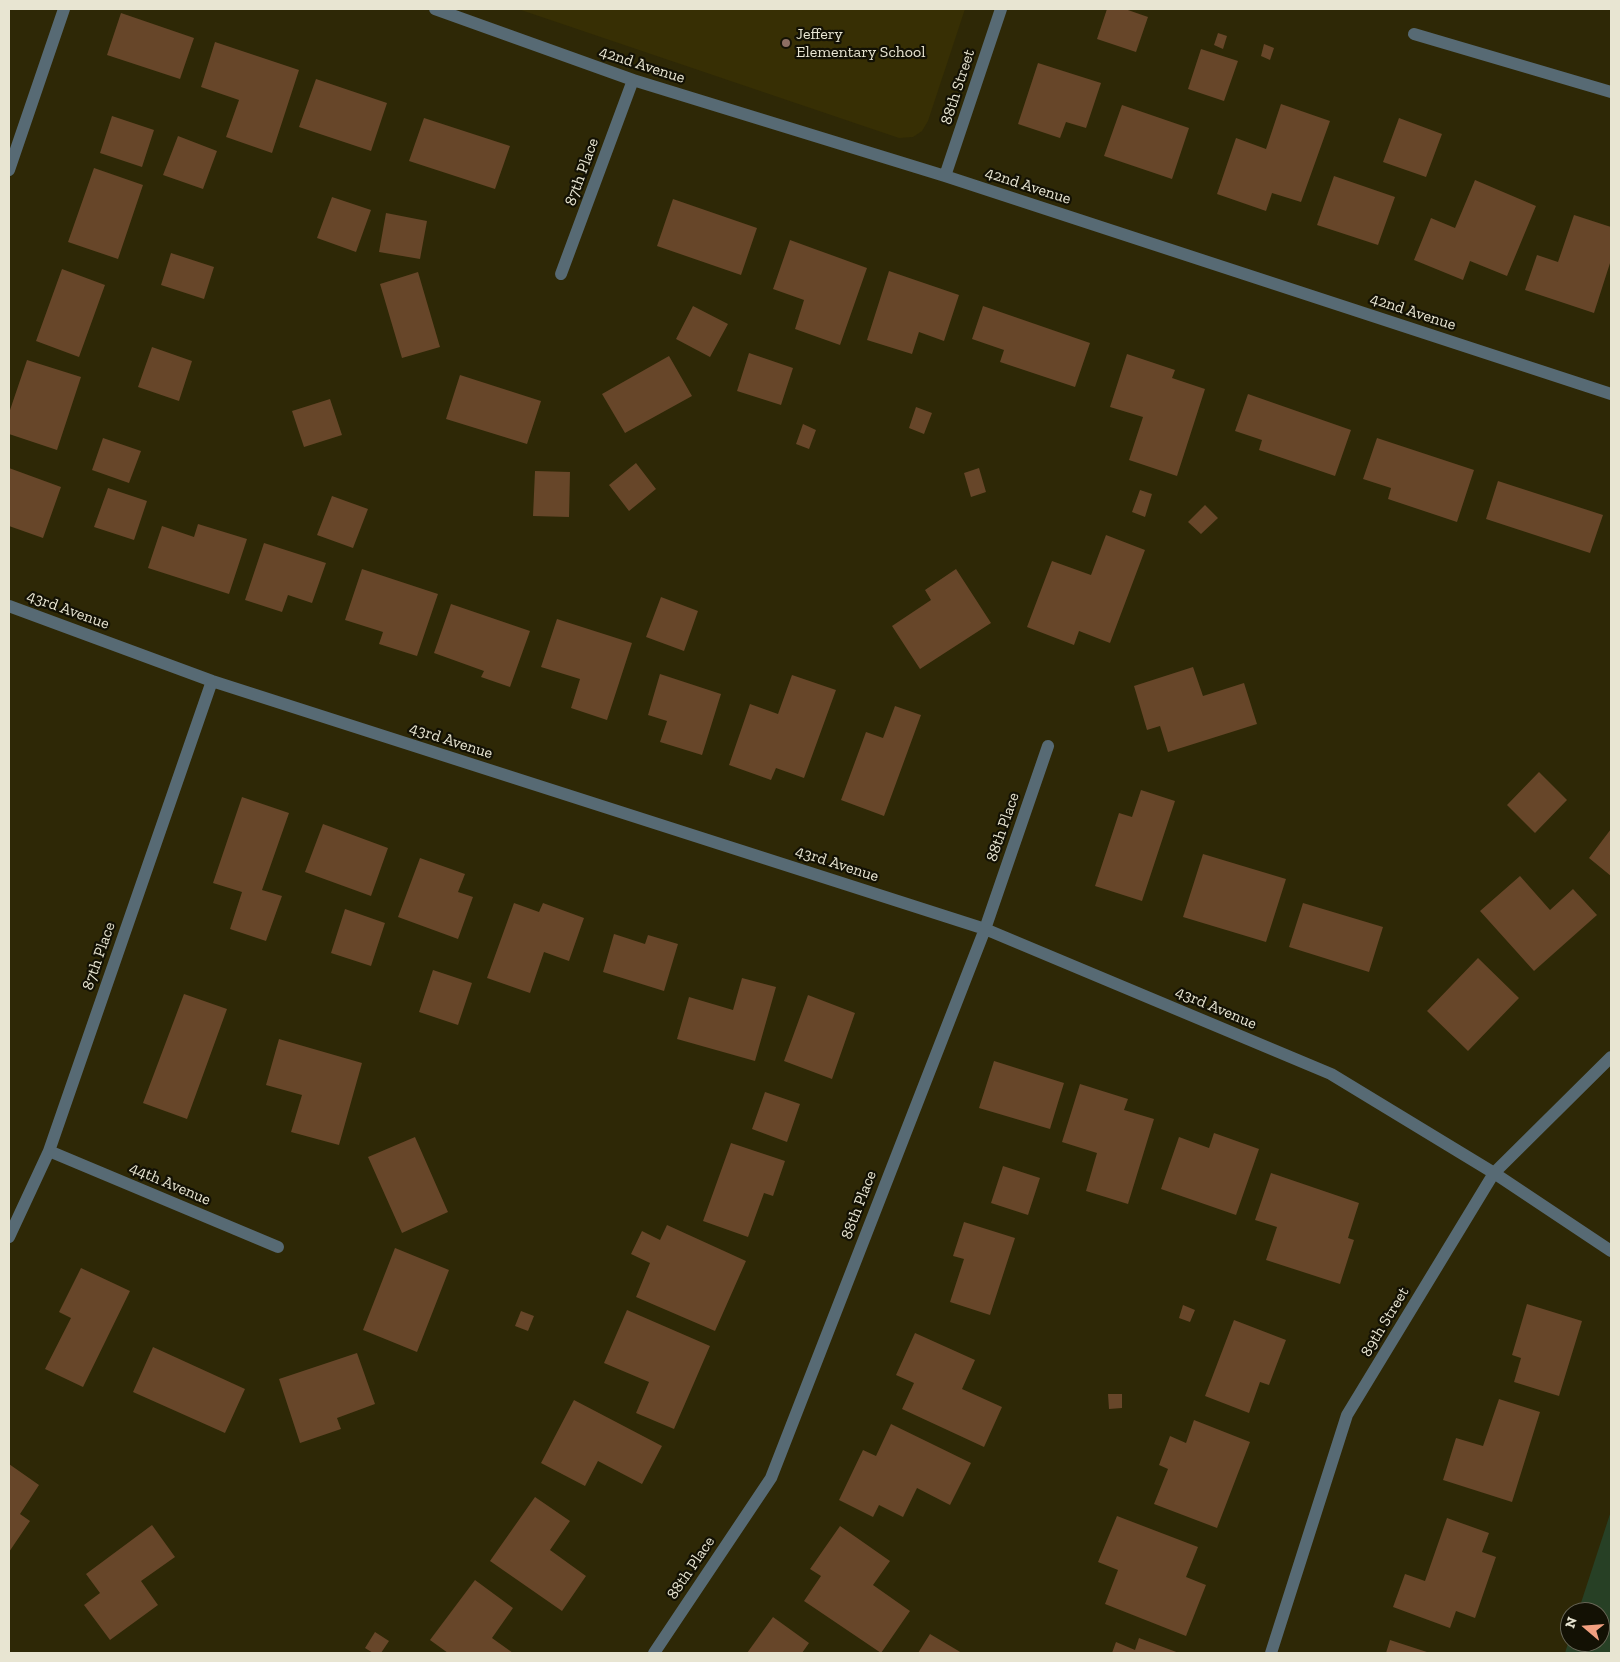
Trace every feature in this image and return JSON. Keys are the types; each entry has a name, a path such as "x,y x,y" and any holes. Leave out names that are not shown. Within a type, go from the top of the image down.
{"street":[{"path":"9,170 64,9"},
{"name":"42nd Avenue","path":"435,9 633,80 946,176 1611,394"},
{"name":"88th Street","path":"946,176 1001,9"},
{"path":"1414,34 1611,92"},
{"name":"87th Place","path":"562,274 633,80"},
{"name":"43rd Avenue","path":"9,606 212,681 985,929 1331,1074 1494,1173 1611,1251"},
{"name":"87th Place","path":"9,1237 49,1151 212,681"},
{"name":"88th Place","path":"654,1653 771,1478 985,929 1048,746"},
{"name":"89th Street","path":"1271,1653 1347,1415 1494,1173 1611,1057"},
{"name":"44th Avenue","path":"49,1151 278,1248"}],"shaded area":[{"name":"Jeffery Elementary School","path":"518,9 965,9 928,121 922,131 913,137 899,138"}],"green space":[{"path":"1611,1511 1611,1653 1565,1653 1610,1652 1610,1602 1581,1602"}],"building":[{"path":"1107,9 1125,9 1148,17 1136,52 1097,39"},
{"path":"121,13 194,38 180,79 107,55"},
{"path":"1218,33 1227,36 1223,49 1214,45"},
{"path":"215,42 299,70 272,153 226,137 239,100 201,87"},
{"path":"1264,44 1274,48 1270,60 1261,56"},
{"path":"1201,49 1238,61 1224,101 1188,89"},
{"path":"1038,63 1101,83 1086,128 1066,122 1060,138 1018,124"},
{"path":"316,79 387,103 371,151 299,127"},
{"path":"1281,104 1330,121 1301,202 1272,193 1266,211 1217,194 1236,138 1266,149"},
{"path":"1122,105 1189,128 1172,179 1104,156"},
{"path":"112,116 154,130 142,167 100,153"},
{"path":"424,118 510,146 495,189 409,161"},
{"path":"1399,118 1442,134 1426,177 1383,162"},
{"path":"178,136 217,151 203,189 163,175"},
{"path":"94,168 143,185 118,259 68,242"},
{"path":"1334,176 1395,197 1378,245 1317,225"},
{"path":"1475,180 1536,206 1507,276 1470,261 1463,280 1414,260 1431,218 1455,228"},
{"path":"332,197 371,210 356,252 317,238"},
{"path":"673,199 757,228 741,275 657,246"},
{"path":"386,213 427,221 420,259 379,252"},
{"path":"1574,215 1611,227 1611,260 1594,313 1525,290 1537,255 1558,262"},
{"path":"790,240 867,268 840,345 795,329 804,300 773,289"},
{"path":"171,253 214,267 204,299 161,285"},
{"path":"62,269 105,285 79,357 36,341"},
{"path":"889,271 959,295 944,341 919,332 912,354 867,340"},
{"path":"418,272 440,347 402,358 380,284"},
{"path":"693,306 728,324 710,357 676,339"},
{"path":"983,306 1090,343 1075,387 1000,362 1004,350 972,339"},
{"path":"152,347 192,361 179,401 138,387"},
{"path":"749,353 793,368 781,405 737,391"},
{"path":"1127,354 1175,370 1172,378 1205,389 1177,476 1129,460 1143,417 1110,407"},
{"path":"669,356 692,396 625,433 602,394"},
{"path":"27,360 81,377 57,450 9,434 9,413"},
{"path":"460,375 541,401 527,444 446,419"},
{"path":"1248,394 1351,430 1335,476 1259,450 1262,440 1235,431"},
{"path":"330,399 342,435 304,447 292,411"},
{"path":"916,407 932,413 924,434 909,428"},
{"path":"803,424 816,430 809,449 796,444"},
{"path":"103,438 141,451 129,483 92,470"},
{"path":"1377,438 1474,470 1457,522 1388,499 1391,488 1363,479"},
{"path":"636,463 656,489 629,511 609,485"},
{"path":"9,468 61,487 43,538 9,526"},
{"path":"979,468 986,492 971,497 964,473"},
{"path":"535,471 570,472 569,517 533,516"},
{"path":"1498,481 1603,515 1590,553 1486,519"},
{"path":"108,488 147,501 134,540 94,527"},
{"path":"1140,490 1152,494 1145,517 1132,512"},
{"path":"332,496 368,509 353,548 317,535"},
{"path":"1205,505 1218,518 1201,534 1188,522"},
{"path":"198,524 247,539 229,594 148,568 162,526 194,537"},
{"path":"1106,535 1145,550 1110,643 1079,631 1074,645 1027,627 1052,561 1091,575"},
{"path":"264,543 326,563 312,603 288,595 282,612 245,600"},
{"path":"362,569 438,594 417,656 379,644 383,632 345,620"},
{"path":"956,569 991,623 920,669 892,626 931,600 925,590"},
{"path":"661,597 698,611 684,651 646,637"},
{"path":"451,604 530,631 510,687 481,677 484,671 434,653"},
{"path":"557,619 632,643 607,720 571,708 580,679 541,667"},
{"path":"1193,667 1203,696 1244,683 1257,724 1168,752 1160,726 1147,730 1134,686"},
{"path":"660,674 721,694 702,755 660,742 667,721 648,715"},
{"path":"792,675 836,690 804,778 776,768 771,780 729,765 750,704 778,714"},
{"path":"895,706 921,715 884,816 841,800 866,732 883,738"},
{"path":"1539,772 1567,800 1535,833 1507,805"},
{"path":"1141,790 1175,801 1142,901 1095,886 1119,813 1132,817"},
{"path":"242,797 289,813 262,890 282,896 266,941 230,929 242,892 213,883"},
{"path":"323,824 388,848 371,896 305,872"},
{"path":"1611,829 1611,876 1589,858"},
{"path":"1203,854 1286,879 1266,942 1183,917"},
{"path":"420,858 465,874 458,892 473,897 458,939 398,917"},
{"path":"1520,876 1550,910 1573,889 1597,915 1534,971 1480,911"},
{"path":"514,903 539,912 543,903 584,918 569,961 544,952 530,993 487,978"},
{"path":"1303,903 1383,927 1369,972 1289,947"},
{"path":"345,909 385,923 371,966 331,953"},
{"path":"614,934 645,944 648,935 678,944 664,991 603,972"},
{"path":"1478,958 1519,998 1468,1051 1427,1011"},
{"path":"433,970 472,983 458,1025 419,1012"},
{"path":"742,978 776,987 755,1061 677,1039 689,997 733,1010"},
{"path":"184,994 227,1009 187,1119 143,1103"},
{"path":"808,995 855,1013 832,1079 784,1061"},
{"path":"279,1039 362,1063 339,1145 291,1132 302,1095 266,1085"},
{"path":"994,1061 1064,1083 1050,1129 979,1108"},
{"path":"1080,1084 1128,1099 1124,1110 1154,1119 1128,1204 1086,1191 1097,1153 1062,1142"},
{"path":"765,1092 800,1104 787,1142 752,1129"},
{"path":"1214,1133 1259,1149 1236,1215 1161,1189 1179,1137 1209,1148"},
{"path":"415,1137 448,1212 402,1233 368,1157"},
{"path":"731,1143 785,1161 773,1196 764,1193 748,1237 703,1221"},
{"path":"1003,1166 1040,1178 1028,1215 991,1203"},
{"path":"1271,1173 1359,1203 1348,1238 1354,1240 1340,1284 1266,1260 1277,1227 1255,1220"},
{"path":"964,1222 1015,1238 990,1315 950,1302 964,1259 953,1256"},
{"path":"667,1225 746,1261 715,1331 636,1297 650,1263 631,1254 642,1231 660,1240"},
{"path":"395,1248 449,1270 417,1352 363,1330"},
{"path":"81,1268 130,1291 83,1387 45,1369 71,1318 59,1312"},
{"path":"1527,1304 1582,1321 1559,1396 1514,1382 1521,1358 1512,1355"},
{"path":"1183,1305 1195,1310 1190,1322 1179,1318"},
{"path":"627,1310 710,1346 674,1429 636,1413 649,1382 604,1363"},
{"path":"521,1311 534,1316 528,1331 515,1326"},
{"path":"1234,1320 1286,1340 1269,1385 1260,1382 1249,1413 1205,1396"},
{"path":"915,1333 975,1360 962,1389 1002,1407 984,1447 902,1409 914,1383 896,1375"},
{"path":"153,1347 245,1389 225,1433 133,1392"},
{"path":"357,1353 375,1404 337,1418 341,1429 300,1443 279,1379"},
{"path":"1108,1394 1122,1394 1122,1408 1109,1409"},
{"path":"1499,1399 1540,1412 1512,1502 1443,1480 1456,1438 1483,1446"},
{"path":"574,1400 662,1446 642,1484 598,1461 585,1486 541,1463"},
{"path":"1194,1420 1250,1442 1217,1528 1154,1504 1168,1469 1159,1465 1170,1436 1186,1443"},
{"path":"891,1424 971,1463 950,1505 917,1488 903,1517 879,1505 873,1517 839,1500 863,1450 876,1456"},
{"path":"9,1464 39,1485 20,1514 30,1521 9,1552"},
{"path":"535,1497 570,1521 550,1550 586,1576 562,1611 490,1561"},
{"path":"1117,1516 1198,1547 1186,1577 1206,1585 1186,1636 1105,1604 1118,1570 1098,1562"},
{"path":"1447,1518 1489,1533 1482,1552 1496,1557 1475,1618 1456,1611 1450,1628 1393,1607 1405,1574 1425,1581"},
{"path":"152,1525 175,1557 141,1581 158,1605 110,1640 84,1605 100,1593 86,1574"},
{"path":"840,1526 890,1561 873,1585 910,1611 881,1653 804,1601 821,1576 810,1569"},
{"path":"475,1580 513,1608 492,1638 513,1653 448,1653 430,1640"},
{"path":"773,1617 809,1643 802,1653 747,1653"},
{"path":"375,1632 389,1641 381,1653 373,1653 365,1648"},
{"path":"930,1634 962,1653 918,1653"},
{"path":"1139,1638 1179,1653 1112,1653 1116,1642 1135,1650"},
{"path":"1390,1640 1430,1653 1386,1653"}],"place":[{"name":"Jeffery Elementary School","path":"786,43"}]}
